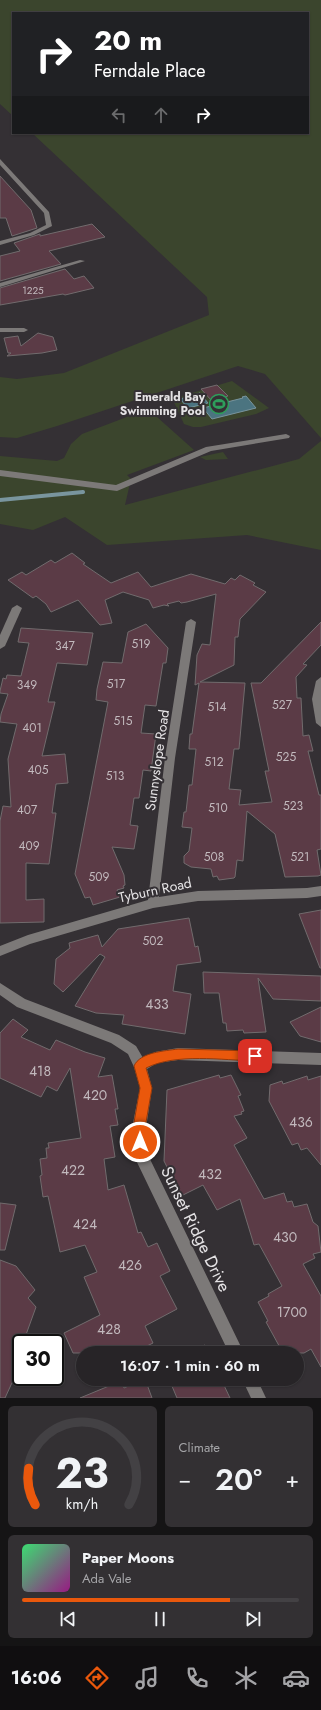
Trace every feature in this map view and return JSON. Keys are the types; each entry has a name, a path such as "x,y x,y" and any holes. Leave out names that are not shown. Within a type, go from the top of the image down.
{"street":[{"path":"0,161 47,212 49,226 32,234 0,243"},
{"path":"0,285 82,261"},
{"path":"0,330 24,330"},
{"path":"0,472 117,488 209,449 286,436"},
{"path":"0,646 17,608"},
{"name":"Sunnyslope Road","path":"153,903 170,758 191,622"},
{"path":"321,681 317,698 321,723"},
{"name":"Tyburn Road","path":"0,951 28,940 153,903 198,896 307,893 321,891"},
{"name":"Sunset Ridge Drive","path":"0,988 21,1003 115,1040 132,1050 140,1066 146,1088 139,1128 141,1156 234,1346"},
{"path":"140,1066 155,1058 178,1054 321,1059"},
{"path":"252,1386 258,1398"}],"green space":[{"path":"0,0 321,0 321,438 265,374 238,366 17,438 0,437 0,377 17,379 64,373 209,315 207,297 33,134 309,134 309,12 12,12 12,115 0,104"},
{"name":"Emerald Bay Swimming Pool","path":"232,381 269,408 256,414 201,427 193,427 184,424 173,400 175,398"},
{"path":"148,409 194,450 127,475 131,479 125,505 299,459 321,441 321,550 247,535 107,545 65,517 33,530 0,524 0,456 57,461 64,458 71,444 82,434"},
{"path":"223,452 228,459 206,460 200,457"}],"water":[{"path":"200,393 208,403 188,408 180,399"},
{"path":"246,396 256,408 212,419 203,408 243,398 242,397"}],"building":[{"path":"0,176 31,210 37,228 12,236 6,218 0,218"},
{"path":"92,224 105,237 49,251 61,264 0,281 0,256 20,251 14,243 40,234 40,236"},
{"path":"65,269 74,279 84,276 94,288 65,295 63,294 0,305 0,288"},
{"path":"38,333 53,337 57,350 7,356 11,353 8,353 4,338 18,336 21,346"},
{"path":"217,385 228,396 212,401 201,389"},
{"path":"72,553 85,563 83,564 111,583 138,572 151,587 191,574 225,584 231,578 235,580 240,575 255,583 253,585 266,592 240,619 238,637 235,637 234,665 200,682 245,683 239,749 234,749 229,789 241,790 239,805 272,802 265,771 269,771 251,683 261,683 321,622 321,645 303,664 307,665 296,677 297,698 301,698 303,736 309,735 313,751 308,751 319,795 321,795 321,849 317,850 321,875 285,877 275,834 247,811 243,861 237,860 234,878 219,880 217,876 213,877 211,869 191,867 184,863 184,856 189,851 192,828 182,827 184,812 186,812 189,785 192,785 196,749 189,749 190,734 192,734 199,683 195,685 197,655 202,644 210,645 216,594 187,602 181,603 179,601 167,604 169,606 164,605 153,608 149,600 123,592 105,600 112,623 100,625 78,600 51,612 46,604 36,596 33,598 8,580 22,572 26,575 51,560 55,563"},
{"path":"146,624 168,648 166,663 163,663 156,706 145,705 141,733 156,734 151,771 143,770 139,798 134,798 130,825 138,826 134,849 112,847 124,875 124,888 117,890 120,897 93,905 90,897 85,898 75,874 108,702 96,700 97,689 103,662 122,663 128,632"},
{"path":"21,628 93,633 87,665 57,663 48,702 55,702 42,756 65,754 68,783 56,784 52,813 56,813 49,864 26,863 26,900 44,899 44,922 0,923 0,821 3,806 11,807 8,759 17,724 0,722 1,714 8,694 0,693 0,691 3,678 6,679 7,675 21,676 29,643 18,642"},
{"path":"321,910 321,968 320,968 299,914"},
{"path":"189,918 195,947 198,946 201,962 177,965 173,991 191,994 185,1034 122,1024 124,1015 96,1013 75,1006 105,957 100,954 63,992 54,984 56,959 70,948 69,943 98,935 102,947 118,929"},
{"path":"203,972 321,976 321,1001 273,999 258,978 266,1032 244,1033 243,1030 227,1031 226,1023 223,1023 219,993 204,993"},
{"path":"321,1007 321,1042 300,1036 290,1022"},
{"path":"13,1019 28,1030 21,1037 50,1050 56,1040 85,1052 105,1058 98,1077 112,1075 118,1109 115,1109 118,1125 110,1126 115,1157 104,1159 108,1190 124,1185 138,1233 141,1232 148,1247 157,1243 170,1271 160,1276 177,1309 145,1326 153,1343 147,1346 76,1346 76,1353 73,1353 64,1333 100,1315 84,1277 97,1272 85,1245 60,1252 48,1196 43,1197 40,1176 42,1175 40,1159 47,1158 46,1148 49,1148 48,1143 81,1138 70,1068 57,1091 47,1086 41,1097 0,1078 0,1033"},
{"path":"219,1075 220,1078 231,1075 241,1095 238,1096 244,1111 241,1112 242,1114 234,1116 247,1138 234,1145 264,1199 284,1193 287,1202 292,1201 294,1207 307,1204 313,1222 318,1226 321,1252 313,1254 315,1258 303,1264 321,1296 321,1367 311,1349 304,1353 304,1346 279,1346 266,1322 268,1321 258,1302 282,1286 259,1244 254,1245 240,1199 217,1210 203,1185 179,1197 172,1185 175,1183 164,1161 167,1090"},
{"path":"307,1076 308,1080 321,1076 321,1165 307,1148 301,1150 298,1143 292,1145 269,1101 270,1085 282,1081 283,1084"},
{"path":"0,1203 16,1205 5,1250 0,1250"},
{"path":"0,1260 16,1266 35,1290 28,1298 36,1307 26,1334 12,1334 12,1383 5,1398 0,1398"},
{"path":"109,1386 123,1386 124,1388 129,1386 148,1386 152,1398 80,1398"},
{"path":"172,1386 224,1386 230,1398 177,1398"}],"waterway":[{"path":"0,500 83,492"}],"place":[{"name":"Emerald Bay Swimming Pool","path":"219,404"}],"route":[{"path":"140,1142 139,1128 146,1088 140,1066 155,1058 178,1054 255,1056"}]}
